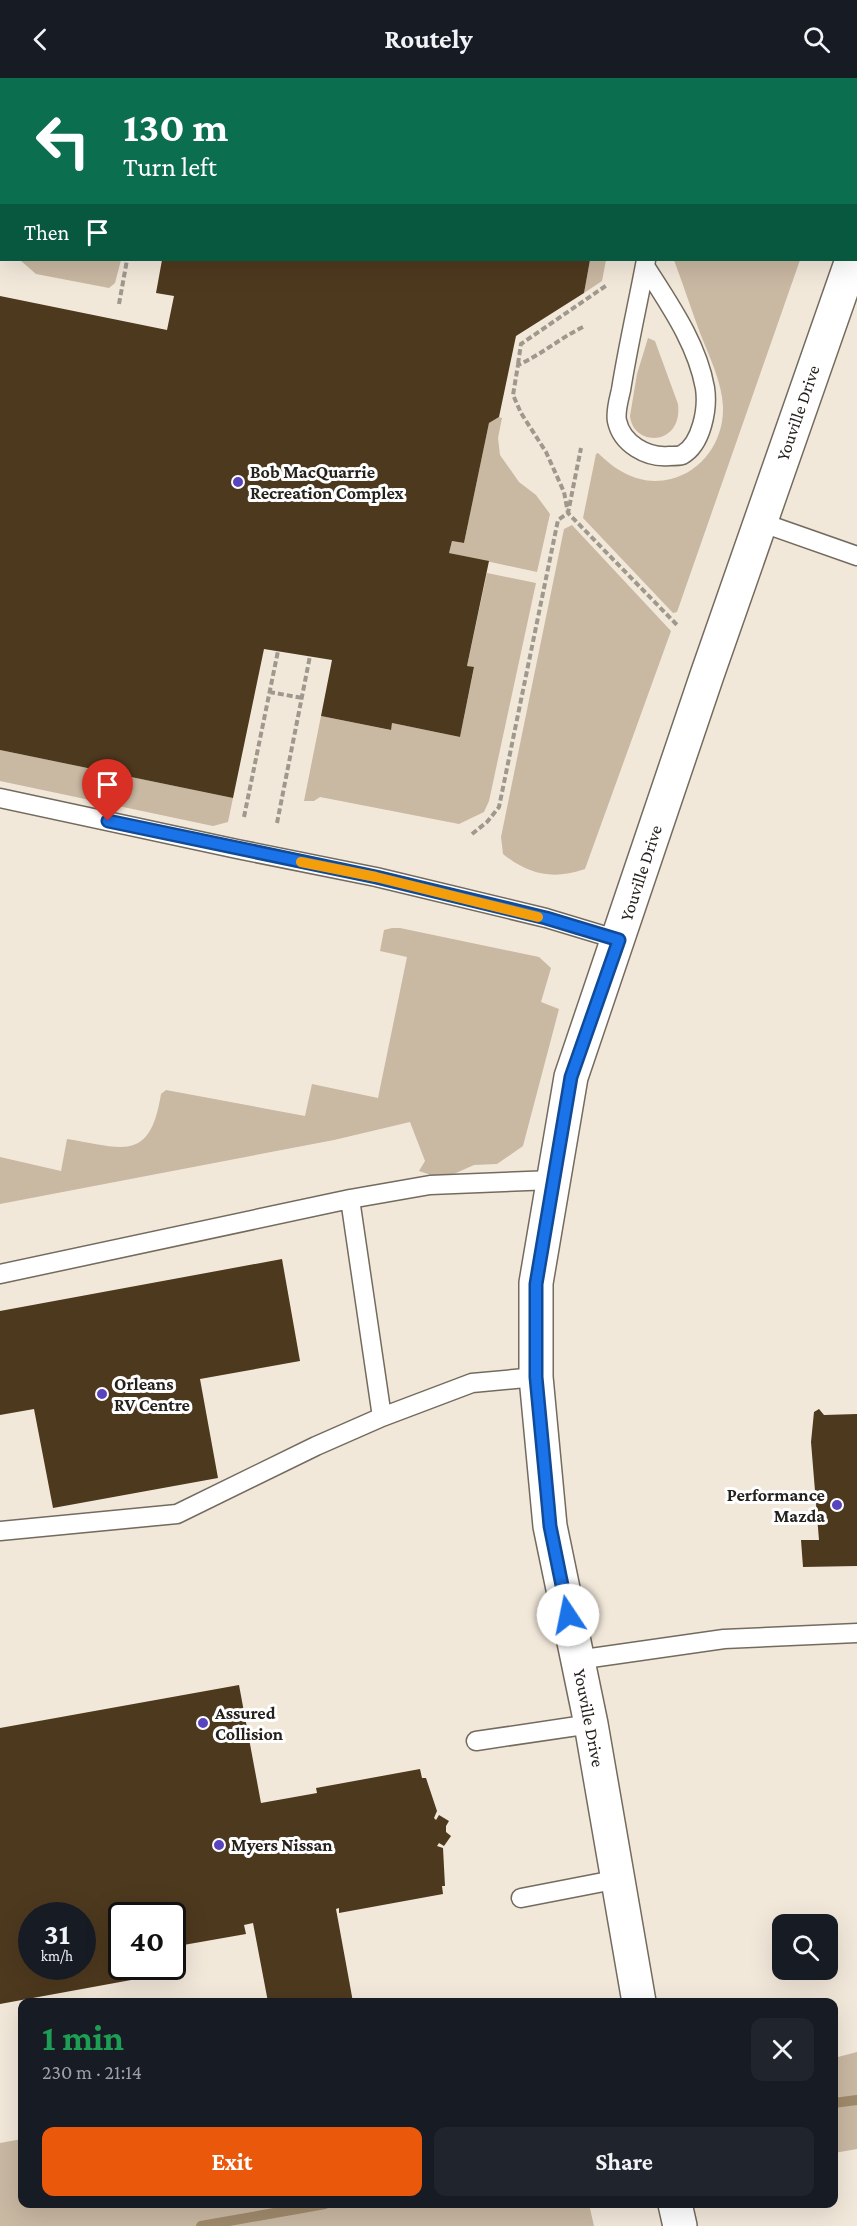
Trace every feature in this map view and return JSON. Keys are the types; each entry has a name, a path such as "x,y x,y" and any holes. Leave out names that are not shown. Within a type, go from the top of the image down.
{"street":[{"name":"Youville Drive","path":"638,1998 591,1724 550,1526 536,1377 536,1284 571,1077 619,940 706,675 852,261"},
{"path":"676,2208 680,2226"}],"lane":[{"path":"646,263 682,325 698,361 705,390 705,413 700,433 691,447 682,455 662,457 646,454 621,433 616,419 646,263"},
{"path":"760,522 857,556"},
{"path":"0,798 376,877 546,918 619,940"},
{"path":"0,1274 350,1199 430,1185 553,1180"},
{"path":"350,1199 382,1418"},
{"path":"0,1531 177,1514 316,1446 472,1383 536,1377"},
{"path":"577,1660 724,1639 857,1633"},
{"path":"476,1741 591,1724"},
{"path":"521,1898 619,1879"}],"path":[{"path":"119,304 127,261"},
{"path":"607,285 521,344 513,395 521,413 546,452 564,492 568,513 678,626"},
{"path":"518,365 528,361 564,336 583,327"},
{"path":"472,834 487,822 499,807 558,520 568,513 581,448"},
{"path":"244,817 278,651"},
{"path":"277,823 310,656"},
{"path":"269,692 303,698"}],"shaded area":[{"path":"21,261 121,261 115,283 109,288 36,274"},
{"path":"590,261 606,261 602,281 584,293"},
{"path":"674,261 800,261 677,612 673,613 583,518 596,454 598,453 622,472 631,476 660,481 682,475 693,469 709,452 720,431 723,407 720,388"},
{"path":"648,338 655,341 678,404 677,418 673,428 666,435 657,438 639,433 633,426 630,416 637,374"},
{"path":"499,417 502,418 498,438 500,455 519,482 536,495 550,514 537,572 449,553 452,541 464,543 489,423"},
{"path":"572,525 671,631 585,869 552,875 522,867 503,854 501,837 564,529"},
{"path":"487,573 536,583 489,801 484,812 459,824 320,797 314,801 304,801 321,716 390,730 392,723 460,737 474,668 467,666"},
{"path":"0,750 233,798 228,822 213,826 0,781"},
{"path":"392,928 539,957 551,968 541,1002 559,1009 523,1146 497,1164 474,1165 456,1173 437,1177 419,1171 425,1161 410,1122 334,1140 0,1204 0,1157 61,1171 67,1139 118,1147 131,1146 141,1141 150,1131 161,1094 166,1090 305,1116 312,1084 378,1098 407,957 380,951 384,930"},
{"path":"857,2052 857,2149 838,2152 838,2057"},
{"path":"18,2140 18,2208 590,2208 594,2226 0,2226 0,2143"}],"building":[{"name":"Bob MacQuarrie Recreation Complex","path":"162,261 590,261 584,293 516,336 499,417 489,423 464,543 452,541 449,553 489,561 467,666 474,667 460,737 392,723 391,730 321,716 332,660 264,649 233,798 0,750 0,296 167,330 174,296 156,293"},
{"name":"Orleans RV Centre","path":"282,1259 300,1361 200,1379 218,1478 53,1508 34,1409 0,1415 0,1311"},
{"name":"Performance Mazda","path":"819,1409 824,1415 857,1414 857,1566 803,1567 801,1540 819,1540 811,1442 814,1412"},
{"name":"Myers Nissan","path":"239,1685 261,1803 317,1793 316,1788 420,1769 422,1778 426,1778 437,1811 434,1818 436,1820 439,1815 449,1821 446,1832 451,1836 444,1846 439,1843 437,1846 443,1848 445,1886 442,1886 443,1894 339,1913 339,1908 336,1909 352,1998 267,1998 253,1923 244,1925 246,1934 186,1945 186,1902 108,1902 108,1980 131,1980 33,1998 18,1998 18,2001 0,2004 0,1728"}],"waterway":[{"path":"838,2102 857,2100"},
{"path":"201,2226 302,2208"}],"slow traffic":[{"path":"301,862 376,877 538,917"}],"place":[{"name":"Bob MacQuarrie Recreation Complex","path":"238,482"},
{"name":"Orleans RV Centre","path":"102,1394"},
{"name":"Performance Mazda","path":"837,1505"},
{"name":"Assured Collision","path":"203,1723"},
{"name":"Myers Nissan","path":"219,1845"}],"route":[{"path":"108,821 376,877 546,918 619,940 571,1077 536,1284 536,1377 550,1526 568,1615"}]}
